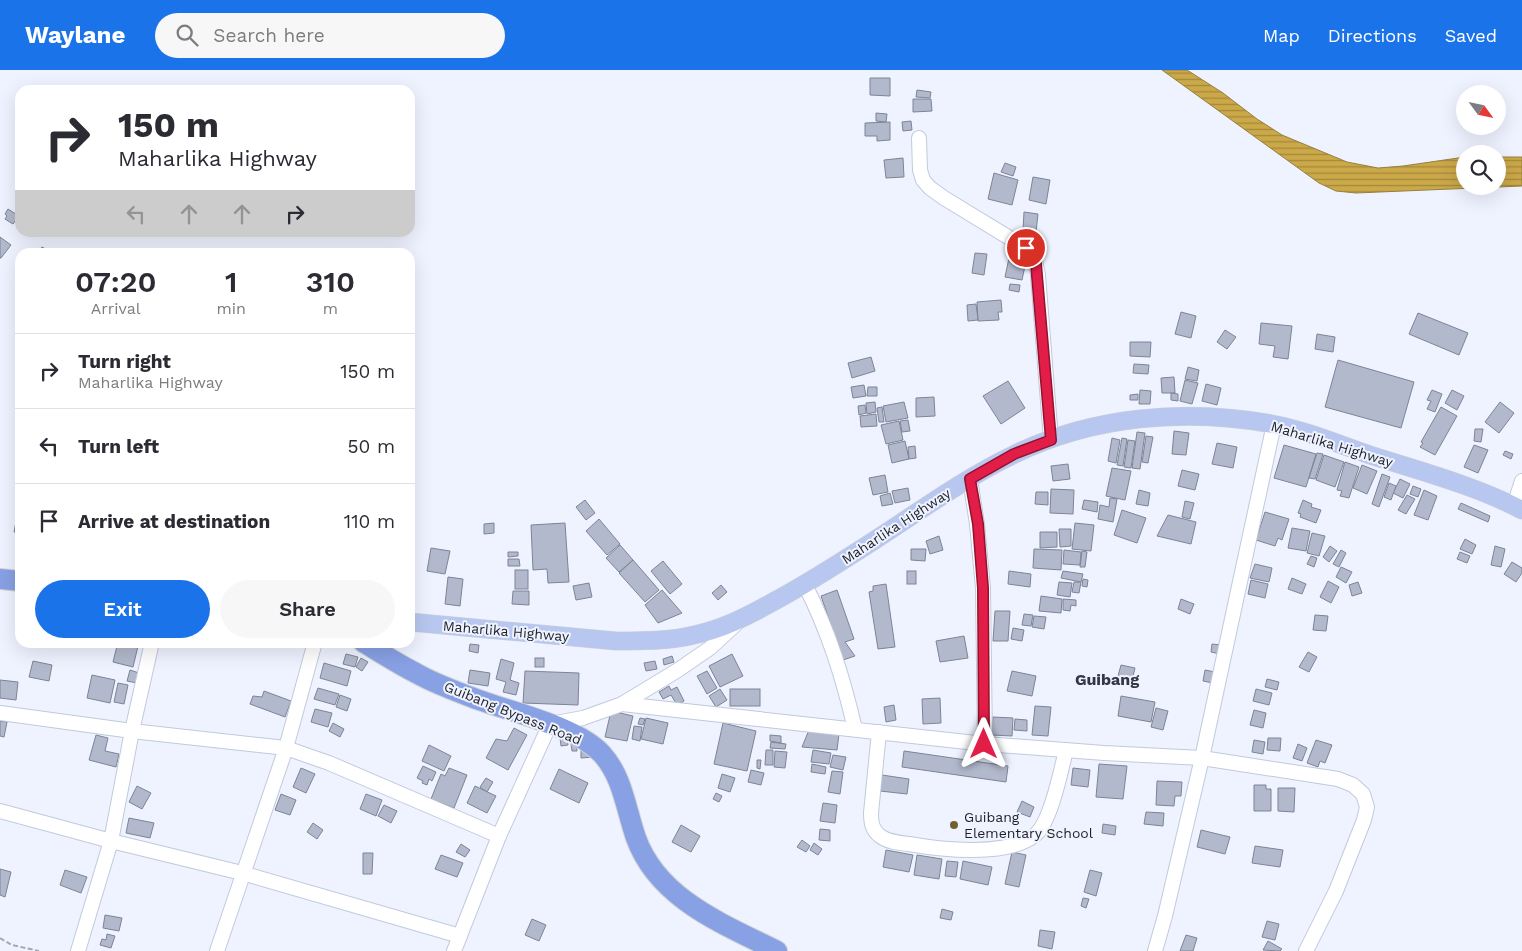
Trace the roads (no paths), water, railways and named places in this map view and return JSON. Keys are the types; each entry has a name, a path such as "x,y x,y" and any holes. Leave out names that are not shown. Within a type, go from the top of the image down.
{"highway":[{"path":"0,579 15,580"},
{"name":"Guibang Bypass Road","path":"373,648 417,674 473,698 550,724 588,742 602,754 614,771 621,786 636,839 647,862 661,880 681,898 709,918 776,951"}],"main road":[{"name":"Maharlika Highway","path":"415,622 578,638 640,641 692,636 714,630 739,620 805,585 970,479 1014,454 1051,440 1102,425 1129,420 1186,416 1274,424 1478,491 1518,508"}],"street":[{"path":"919,138 920,170 923,180 930,188 1026,248 1034,256 1038,275 1051,440"},
{"path":"1155,951 1202,758 1274,424"},
{"path":"970,479 978,524 983,588 984,744"},
{"path":"1518,508 1522,481"},
{"path":"805,585 817,609 836,658 855,729"},
{"path":"454,951 499,836 550,724 582,718 622,704 710,648 739,620"},
{"path":"78,951 111,840 132,730 151,648"},
{"path":"217,951 286,748 312,648"},
{"path":"622,704 984,744 1202,758 1338,779 1352,785 1363,794 1367,806 1364,820 1336,891 1306,951"},
{"path":"0,713 286,748 329,763 499,836"},
{"path":"879,732 871,824 876,832 888,841 931,848 985,850 1026,841 1037,834 1045,822 1053,800 1066,750"},
{"path":"0,811 242,873 460,936"}],"place":[{"name":"Guibang Elementary School","path":"954,825"}],"district":[{"name":"Guibang","path":"1107,679"}]}
